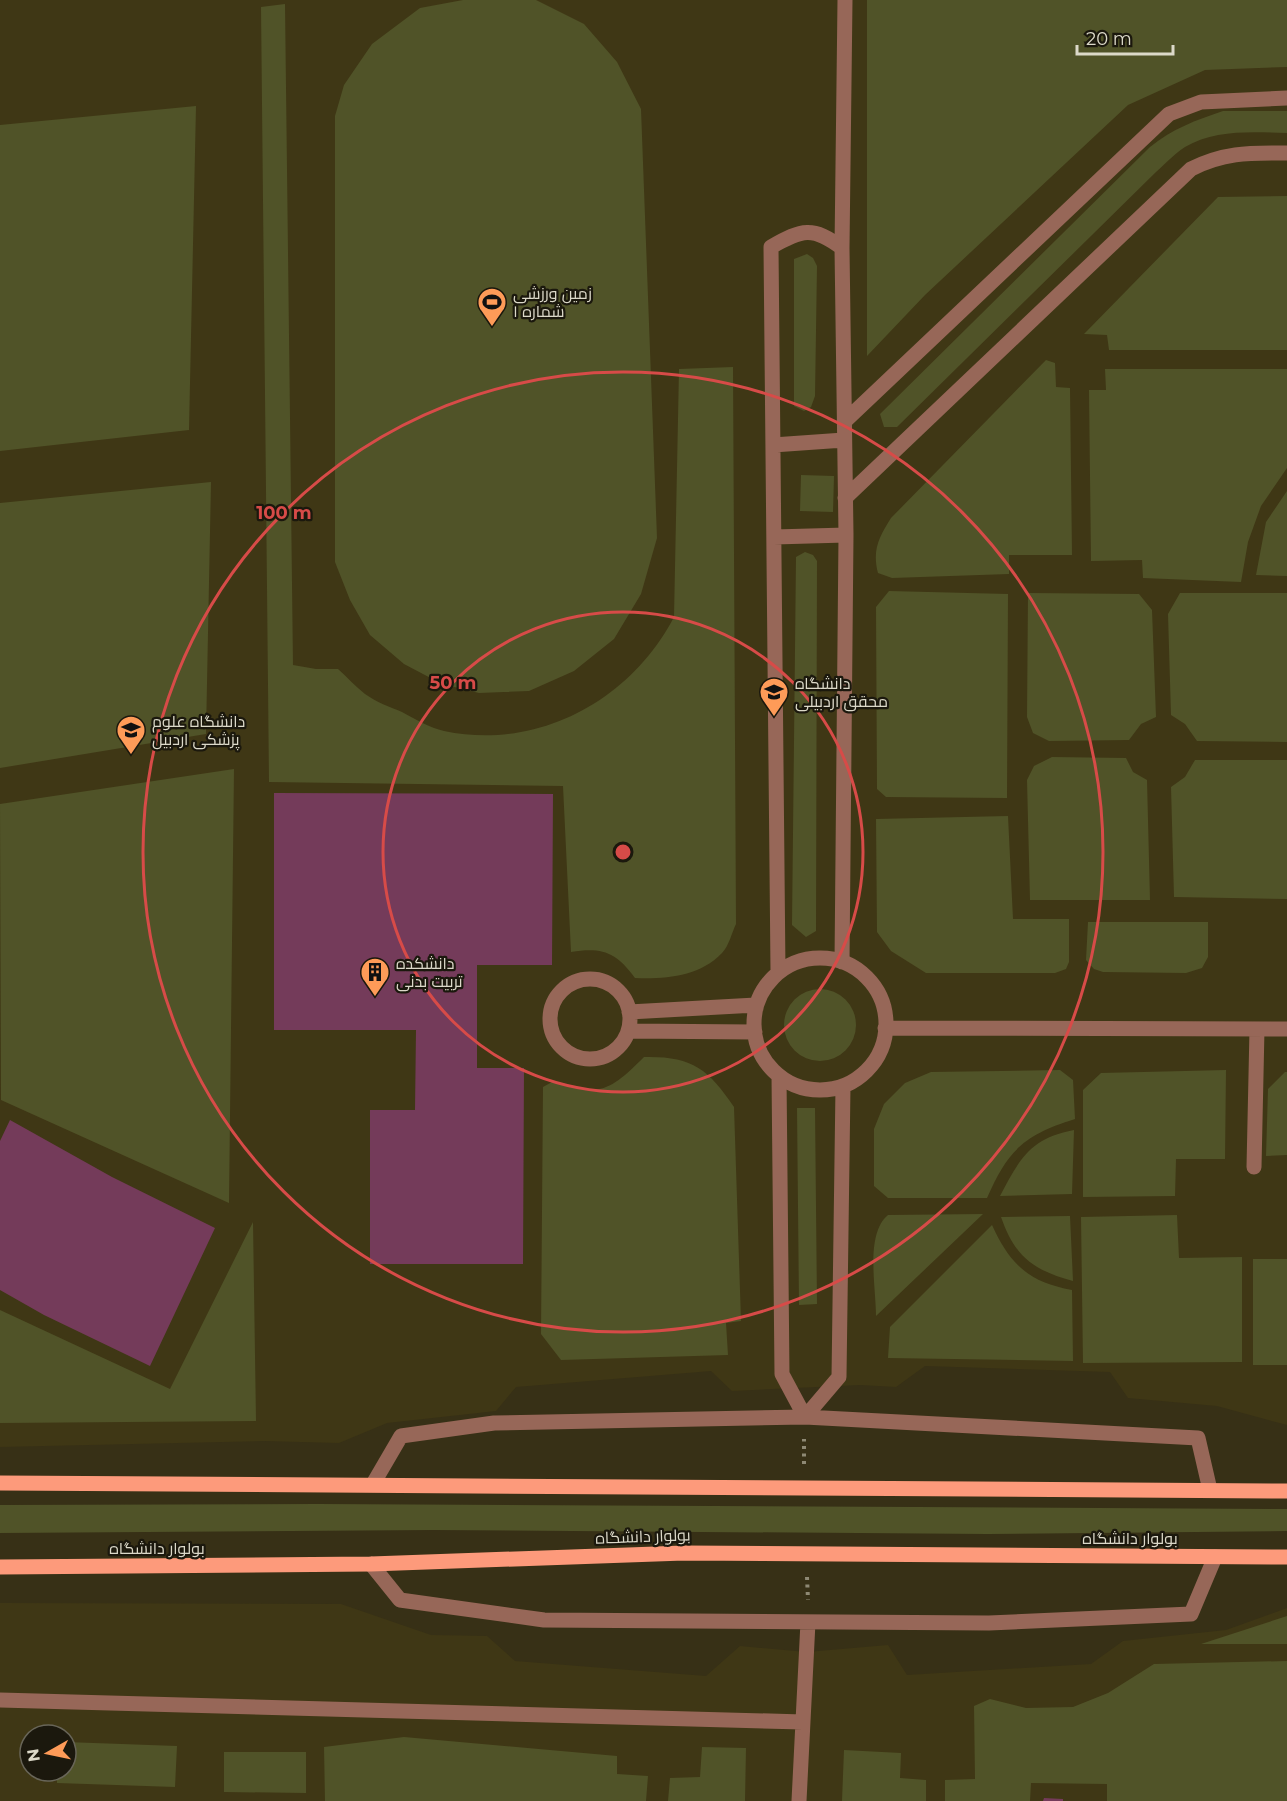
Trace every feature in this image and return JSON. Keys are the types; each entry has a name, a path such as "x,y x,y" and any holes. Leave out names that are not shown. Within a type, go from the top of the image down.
{"main road":[{"path":"0,1483 803,1486 1287,1491"},
{"name":"بولوار دانشگاه","path":"0,1567 371,1564 684,1553 1287,1557"}],"street":[{"path":"843,962 846,535 842,248 845,0"},
{"path":"844,422 1168,114 1201,102 1287,98"},
{"path":"845,498 1191,169 1214,158 1231,154 1287,153"},
{"path":"778,972 771,247 795,233 823,233 842,248"},
{"path":"773,445 844,440"},
{"path":"774,537 846,535"},
{"path":"820,957 843,962 862,973 877,991 885,1012 885,1028 877,1057 862,1074 843,1086 821,1090 799,1086 778,1076 765,1061 755,1032 756,1005 765,987 778,972 798,961 820,957"},
{"path":"584,978 598,979 611,984 621,993 629,1012 628,1031 622,1043 613,1052 601,1058 588,1060 575,1057 559,1046 550,1028 549,1015 560,990 584,978"},
{"path":"629,1012 756,1005"},
{"path":"885,1028 1287,1029"},
{"path":"1254,1167 1257,1029"},
{"path":"628,1031 755,1032"},
{"path":"778,1076 782,1374 804,1417"},
{"path":"804,1417 839,1377 843,1086"},
{"path":"373,1484 401,1436 494,1424 804,1417 1198,1438 1209,1490"},
{"path":"371,1564 400,1600 544,1620 989,1623 1191,1614 1215,1557"},
{"path":"799,1801 808,1622"},
{"path":"0,1700 803,1722"}],"path":[{"path":"803,1486 804,1417"},
{"path":"807,1554 808,1622"}],"shaded area":[{"name":"دانشگاه محقق اردبیلی","path":"0,0 1287,0 1287,1425 1217,1406 1128,1398 1110,1372 925,1366 896,1387 860,1385 732,1391 711,1371 516,1387 496,1411 387,1423 339,1443 264,1441 0,1447"},
{"path":"0,1603 341,1604 431,1635 487,1636 515,1661 706,1676 740,1646 807,1652 888,1645 907,1675 1091,1664 1123,1641 1226,1630 1287,1608 1287,1801 0,1801"}],"green space":[{"name":"زمین ورزشی شماره ۱","path":"463,0 536,0 584,24 617,62 641,109 657,538 641,594 614,639 574,671 529,691 479,693 442,684 404,664 370,635 350,600 335,562 335,116 344,85 372,44 420,8"},
{"path":"867,0 1287,0 1287,67 1205,70 1128,105 925,295 867,356"},
{"path":"285,4 293,665 316,669 338,669 369,697 433,728 479,735 514,733 547,726 578,713 607,695 633,673 656,647 674,617 679,369 733,367 736,924 722,953 693,972 670,977 635,978 621,962 607,953 591,950 571,952 563,786 269,782 261,7"},
{"path":"196,106 189,430 0,451 0,125"},
{"path":"1223,111 1287,111 1287,133 1221,134 1185,147 1156,172 897,427 884,427 880,414 1150,147 1185,126"},
{"path":"1287,196 1287,350 1109,350 1107,335 1084,334 1218,197"},
{"path":"807,254 813,258 817,266 815,396 811,407 804,411 794,406 794,259"},
{"path":"1046,360 1055,363 1056,387 1070,388 1072,555 1009,555 1009,574 892,578 878,573 876,550 891,518"},
{"path":"1105,369 1287,369 1287,468 1261,506 1248,542 1241,582 1143,578 1142,560 1091,561 1089,390 1106,390"},
{"path":"801,475 834,476 833,512 800,511"},
{"path":"211,482 206,734 0,768 0,503"},
{"path":"1287,491 1287,576 1256,575 1266,522"},
{"path":"805,552 813,555 817,561 816,931 806,937 792,925 796,557"},
{"path":"889,591 1008,594 1007,798 886,797 877,789 876,607"},
{"path":"1028,593 1139,594 1152,610 1156,717 1141,724 1129,740 1049,741 1033,733 1027,717"},
{"path":"1180,593 1287,593 1287,742 1197,741 1185,724 1171,715 1168,614"},
{"path":"1052,757 1126,758 1133,772 1147,780 1150,900 1030,900 1027,780 1034,766"},
{"path":"1195,760 1287,760 1287,899 1174,897 1171,787 1185,777"},
{"path":"234,769 229,1203 1,1100 0,804"},
{"path":"1008,816 1013,919 1069,919 1069,962 1066,969 1055,973 926,973 891,951 877,932 876,819"},
{"path":"1088,922 1208,922 1208,957 1202,968 1186,973 1103,972 1094,969 1086,960"},
{"path":"820,989 840,995 850,1005 856,1025 850,1045 840,1055 820,1061 800,1055 790,1045 784,1025 790,1005 800,995"},
{"path":"644,1057 674,1059 697,1067 716,1083 734,1107 741,1321 726,1323 728,1355 561,1360 541,1334 543,1087 552,1082 582,1089 602,1088 621,1078"},
{"path":"1060,1070 1073,1080 1075,1119 1043,1131 1020,1146 1002,1168 987,1198 888,1198 874,1186 874,1129 884,1104 905,1083 931,1072"},
{"path":"1226,1070 1225,1159 1176,1159 1175,1196 1083,1197 1083,1090 1101,1073"},
{"path":"1287,1072 1287,1155 1266,1156 1268,1089"},
{"path":"797,1108 815,1108 817,1304 799,1305"},
{"path":"1074,1130 1072,1194 1000,1196 1020,1161 1028,1152 1047,1139"},
{"path":"983,1214 876,1316 874,1248 876,1235 888,1215"},
{"path":"1177,1215 1179,1258 1242,1257 1242,1362 1083,1363 1081,1217"},
{"path":"1070,1216 1073,1281 1047,1272 1027,1260 1006,1231 1001,1217"},
{"path":"253,1222 256,1421 0,1423 0,1310 170,1389"},
{"path":"992,1225 1006,1250 1022,1269 1043,1282 1072,1290 1073,1361 888,1358 890,1327"},
{"path":"1253,1259 1287,1259 1287,1365 1253,1365"},
{"path":"317,1504 1287,1509 1287,1531 988,1534 433,1530 0,1533 0,1505"},
{"path":"1287,1616 1287,1644 1201,1644"},
{"path":"1287,1661 1287,1801 1107,1801 1107,1784 1031,1783 1030,1801 945,1801 945,1780 975,1779 974,1706 990,1699 1026,1708 1073,1707 1108,1693 1154,1664"},
{"path":"404,1737 617,1756 617,1774 648,1776 646,1801 325,1801 324,1747"},
{"path":"78,1742 177,1746 175,1787 57,1783 78,1783"},
{"path":"702,1747 746,1748 745,1801 668,1801 670,1778 700,1777"},
{"path":"844,1750 901,1753 900,1778 926,1780 926,1801 842,1801"},
{"path":"224,1752 306,1752 306,1793 224,1792"}],"building":[{"name":"دانشکده تربیت بدنی","path":"274,793 553,794 552,965 477,965 477,1068 524,1068 523,1264 370,1264 370,1110 415,1110 416,1030 274,1030"},
{"path":"10,1120 112,1177 215,1228 150,1366 44,1315 0,1290 0,1141"},
{"path":"1044,1798 1063,1799 1063,1801 1043,1801"}],"place":[{"name":"زمین ورزشی شماره ۱","path":"492,328"},
{"name":"دانشگاه محقق اردبیلی","path":"774,718"},
{"name":"دانشگاه علوم پزشکی اردبیل","path":"131,756"},
{"name":"دانشکده تربیت بدنی","path":"375,998"}]}
